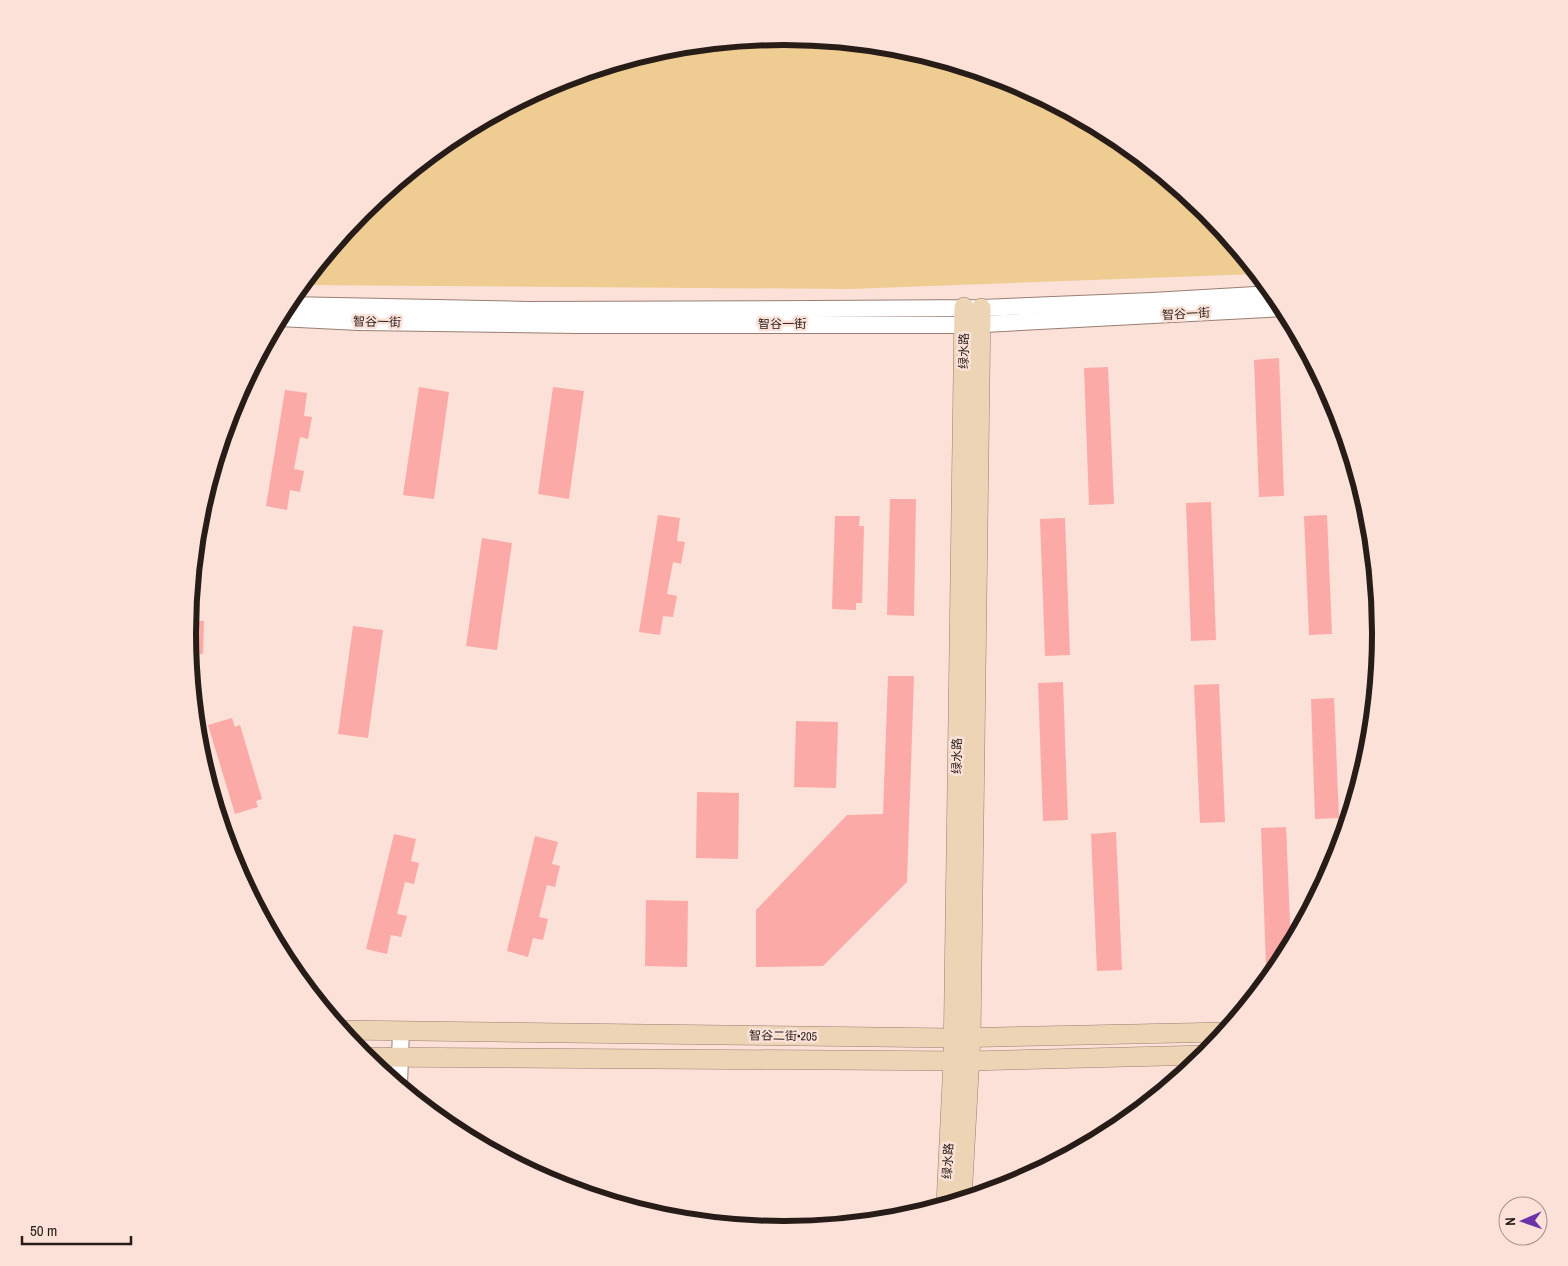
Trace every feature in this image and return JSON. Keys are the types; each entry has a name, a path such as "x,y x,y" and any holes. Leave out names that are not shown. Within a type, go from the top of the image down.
{"main road":[{"name":"绿水路","path":"962,1193 961,1038 972,316"},
{"name":"智谷二街•205","path":"350,1030 961,1038 1216,1032"},
{"name":"智谷二街•205","path":"377,1057 961,1061 1193,1055"},
{"name":"绿水路","path":"947,1198 961,1061"}],"street":[{"name":"智谷一街","path":"296,305 972,316 1152,301 1265,295"},
{"name":"智谷一街","path":"287,318 360,322 578,325 1274,308"},
{"path":"399,1077 401,1030"}],"shaded area":[{"path":"784,45 822,46 899,56 973,76 1044,106 1111,144 1172,191 1200,217 1249,274 849,289 311,285 342,245 396,191 457,144 524,106 595,76 669,56 746,46"}],"building":[{"path":"1279,358 1284,496 1259,497 1254,360"},
{"path":"1108,367 1114,504 1089,505 1084,368"},
{"path":"419,387 449,392 434,499 403,495"},
{"path":"553,387 584,391 569,499 538,494"},
{"path":"285,390 307,393 304,416 312,417 308,439 300,437 294,469 304,471 300,492 290,490 287,510 266,506"},
{"path":"890,499 916,499 914,616 887,615"},
{"path":"1211,502 1216,640 1191,641 1186,503"},
{"path":"658,515 680,518 677,541 685,542 681,564 673,562 667,594 677,596 673,617 663,616 660,635 639,632"},
{"path":"1327,515 1332,634 1309,635 1304,516"},
{"path":"835,516 860,516 859,526 864,526 862,603 856,603 856,610 832,609"},
{"path":"1065,518 1070,655 1045,656 1040,519"},
{"path":"482,538 512,543 497,650 466,646"},
{"path":"196,621 204,621 203,654 197,654"},
{"path":"353,626 383,630 368,738 338,734"},
{"path":"888,676 914,676 907,882 823,966 756,967 756,910 847,815 883,814"},
{"path":"1063,682 1068,820 1043,821 1038,683"},
{"path":"1219,684 1225,822 1200,823 1194,685"},
{"path":"1334,698 1339,818 1315,819 1311,699"},
{"path":"232,718 235,727 240,725 262,799 256,801 258,807 235,814 208,725"},
{"path":"796,721 838,722 836,788 794,787"},
{"path":"697,792 739,793 738,859 696,858"},
{"path":"1286,827 1290,931 1269,965 1266,965 1261,828"},
{"path":"1116,832 1122,970 1097,971 1091,834"},
{"path":"394,834 416,839 411,861 419,863 414,884 405,882 397,914 407,916 401,937 391,935 387,954 366,949"},
{"path":"535,836 558,842 552,864 560,866 555,887 547,885 539,917 548,919 543,940 533,938 528,957 507,951"},
{"path":"646,900 688,901 687,967 645,966"}]}
